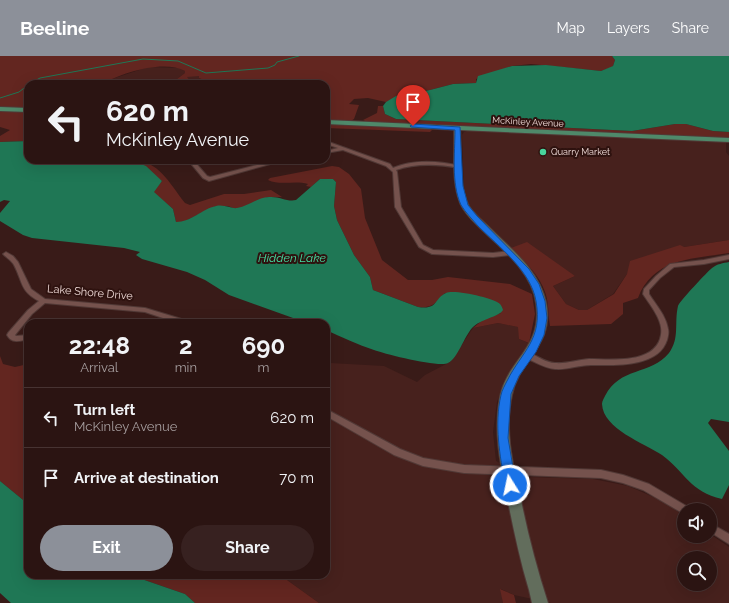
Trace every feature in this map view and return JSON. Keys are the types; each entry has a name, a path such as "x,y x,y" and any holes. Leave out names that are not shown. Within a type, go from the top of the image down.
{"main road":[{"path":"0,109 24,110"},
{"name":"McKinley Avenue","path":"330,122 729,140"},
{"path":"458,128 459,186 465,205 474,217 510,253 531,277 541,301 542,318 540,335 529,356 515,374 506,394 503,438 525,555 540,603"}],"street":[{"path":"330,144 388,165 395,169 459,167"},
{"path":"330,151 341,149"},
{"path":"194,164 205,177 209,179 267,164"},
{"path":"395,169 398,207 421,246 425,250 432,252 493,255 510,253"},
{"name":"Lake Shore Drive","path":"6,254 18,265 27,288 38,298 44,301 145,310 169,319"},
{"path":"529,356 554,366 646,358 662,344 665,330 661,319 646,294 646,290 672,265 704,262 729,257"},
{"path":"24,319 30,312 44,301"},
{"path":"24,319 11,335 15,339 24,338"},
{"path":"330,414 397,452 423,462 452,468 600,474 623,479 646,487 677,505"},
{"path":"717,530 728,537"}],"shaded area":[{"path":"0,56 612,56 615,60 613,66 601,71 531,64 512,66 476,79 476,83 453,84 430,90 412,92 386,102 368,98 354,99 349,104 359,105 354,119 349,122 330,121 330,80 204,80 199,78 199,76 187,77 189,80 179,80 177,79 185,73 185,71 166,66 131,72 110,80 24,80 24,108 0,107"},
{"path":"148,67 179,68 185,71 185,73 177,79 194,75 199,76 199,78 204,80 109,80"},
{"path":"378,106 383,106 385,114 396,119 632,131 675,124 686,124 713,131 729,132 729,139 367,122 363,120 377,113"},
{"path":"0,111 24,112 24,141 0,142 0,136 10,130 0,127"},
{"path":"330,124 430,129 432,130 430,132 330,128"},
{"path":"470,130 726,142 726,152 729,156 729,240 684,247 627,274 613,294 587,310 579,310 566,304 553,286 575,276 511,248 476,215 468,203 464,192 462,135 464,132"},
{"path":"137,164 149,164 156,168 185,203 190,205 224,194 244,194 271,190 282,197 268,197 248,206 235,209 228,206 216,206 183,222 176,222 173,209 153,192 162,181"},
{"path":"332,166 339,167 349,174 361,189 365,218 382,260 408,280 432,280 448,277 510,284 532,294 535,314 529,343 519,339 518,327 498,323 473,328 484,319 501,313 445,293 439,300 430,306 418,307 373,290 370,277 354,255 337,220 334,206 336,182 333,179 320,179 311,187 306,186 308,184 303,183 277,183 268,180 270,178"},
{"path":"729,240 729,253 688,259 664,268 653,275 645,285 638,298 623,303 623,314 611,324 550,326 547,300 539,279 531,268 511,248 527,242 575,276 553,286 566,304 579,310 587,310 614,294 627,274 630,261 680,245 684,247"},
{"path":"498,323 519,327 519,339 529,343 503,384 497,402 493,432 496,461 526,477 593,479 628,486 665,502 677,511 677,543 717,543 717,539 729,547 729,603 551,603 514,595 501,589 503,603 319,603 286,579 330,579 330,363 384,366 417,382 425,375 450,362 473,328"},
{"path":"0,356 3,364 15,367 24,365 24,501 0,481"},
{"path":"142,579 286,579 319,603 195,603 185,594"},
{"path":"500,589 514,595 516,603 503,603"}],"water":[{"path":"612,56 729,56 729,132 713,131 686,124 675,124 632,131 396,119 385,114 383,106 386,102 396,96 453,84 476,83 478,76 512,66 546,65 601,71 613,66 615,60"},
{"name":"Hidden Lake","path":"24,141 24,164 141,164 146,166 162,181 154,192 173,209 176,222 192,218 216,206 237,208 269,197 296,200 320,179 333,179 336,182 334,206 337,220 354,255 370,277 373,290 418,307 425,308 433,305 442,295 446,293 465,293 490,299 500,305 503,310 475,325 452,360 448,363 435,364 412,360 362,346 330,332 330,319 296,319 229,295 205,280 187,272 142,259 136,255 140,252 124,248 32,238 23,235 0,221 0,213 10,201 4,200 0,202 0,142"},
{"path":"729,262 729,422 711,419 708,423 729,451 729,485 722,499 702,492 670,461 617,428 609,421 604,413 602,402 611,387 618,380 653,365 662,360 669,353 676,336 678,306 712,268"},
{"path":"0,481 24,501 24,579 142,579 185,594 195,603 11,603 0,593"}],"waterway":[{"path":"36,80 40,78 143,59 178,61 206,73 268,68 275,65 277,62 299,56"},
{"path":"0,98 19,92 24,88"}],"place":[{"name":"Quarry Market","path":"543,152"}],"route":[{"path":"413,126 458,128 459,186 462,200 471,214 518,260 526,270 535,284 541,301 542,318 540,335 529,356 515,374 506,394 503,438 510,485"}]}
